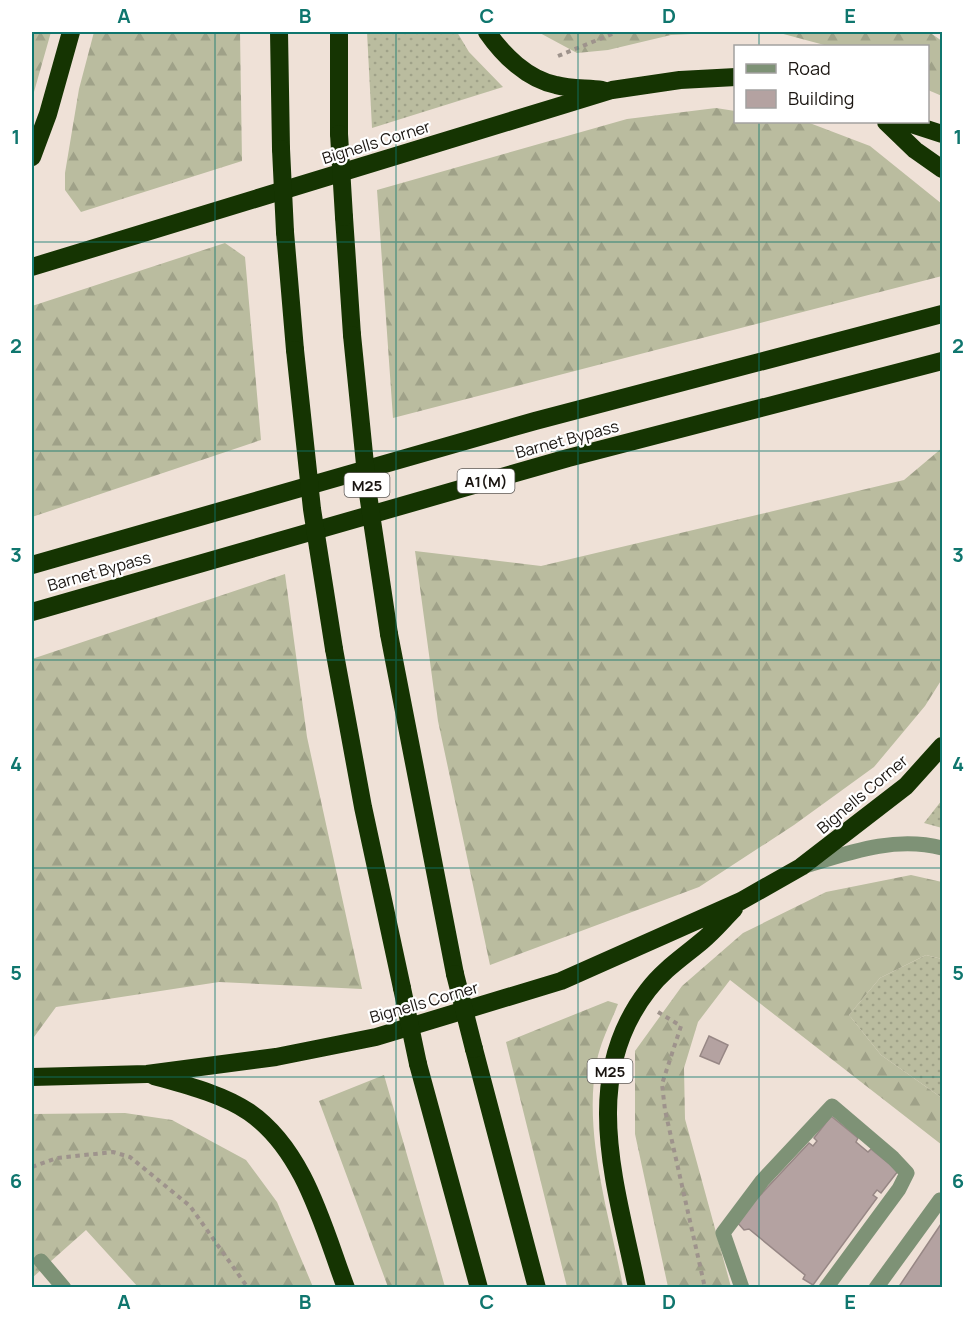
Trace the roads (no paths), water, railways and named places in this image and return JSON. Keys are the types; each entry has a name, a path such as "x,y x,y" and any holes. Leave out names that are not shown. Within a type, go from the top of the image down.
{"highway":[{"path":"32,157 48,114 71,32"},
{"path":"279,32 285,232 295,350 312,509 334,649 363,807 418,1064 479,1287"},
{"name":"M25","path":"339,32 339,134 352,334 368,494 389,634 455,974 537,1287"},
{"path":"487,32 513,62 538,78 556,86 612,90"},
{"name":"Bignells Corner","path":"32,267 612,90 680,80 734,77"},
{"path":"887,123 915,150 942,169"},
{"path":"908,123 942,134"},
{"name":"Barnet Bypass","path":"32,565 535,421 942,314"},
{"name":"Barnet Bypass","path":"32,612 568,458 942,361"},
{"name":"Bignells Corner","path":"32,1077 147,1074 276,1057 409,1028 561,981 741,901 801,867 906,786 942,746"},
{"name":"M25","path":"637,1287 607,1135 610,1070 619,1041 648,989 677,959 702,941 741,901"},
{"path":"147,1074 196,1088 248,1111 278,1139 302,1176 346,1287"}],"street":[{"name":"Bignells Corner","path":"801,867 874,845 924,843 942,848"},
{"path":"742,1287 723,1233 762,1181 832,1106 893,1158 907,1173 899,1189 826,1287"},
{"path":"876,1287 940,1200 942,1202"},
{"path":"41,1261 64,1287"}]}
